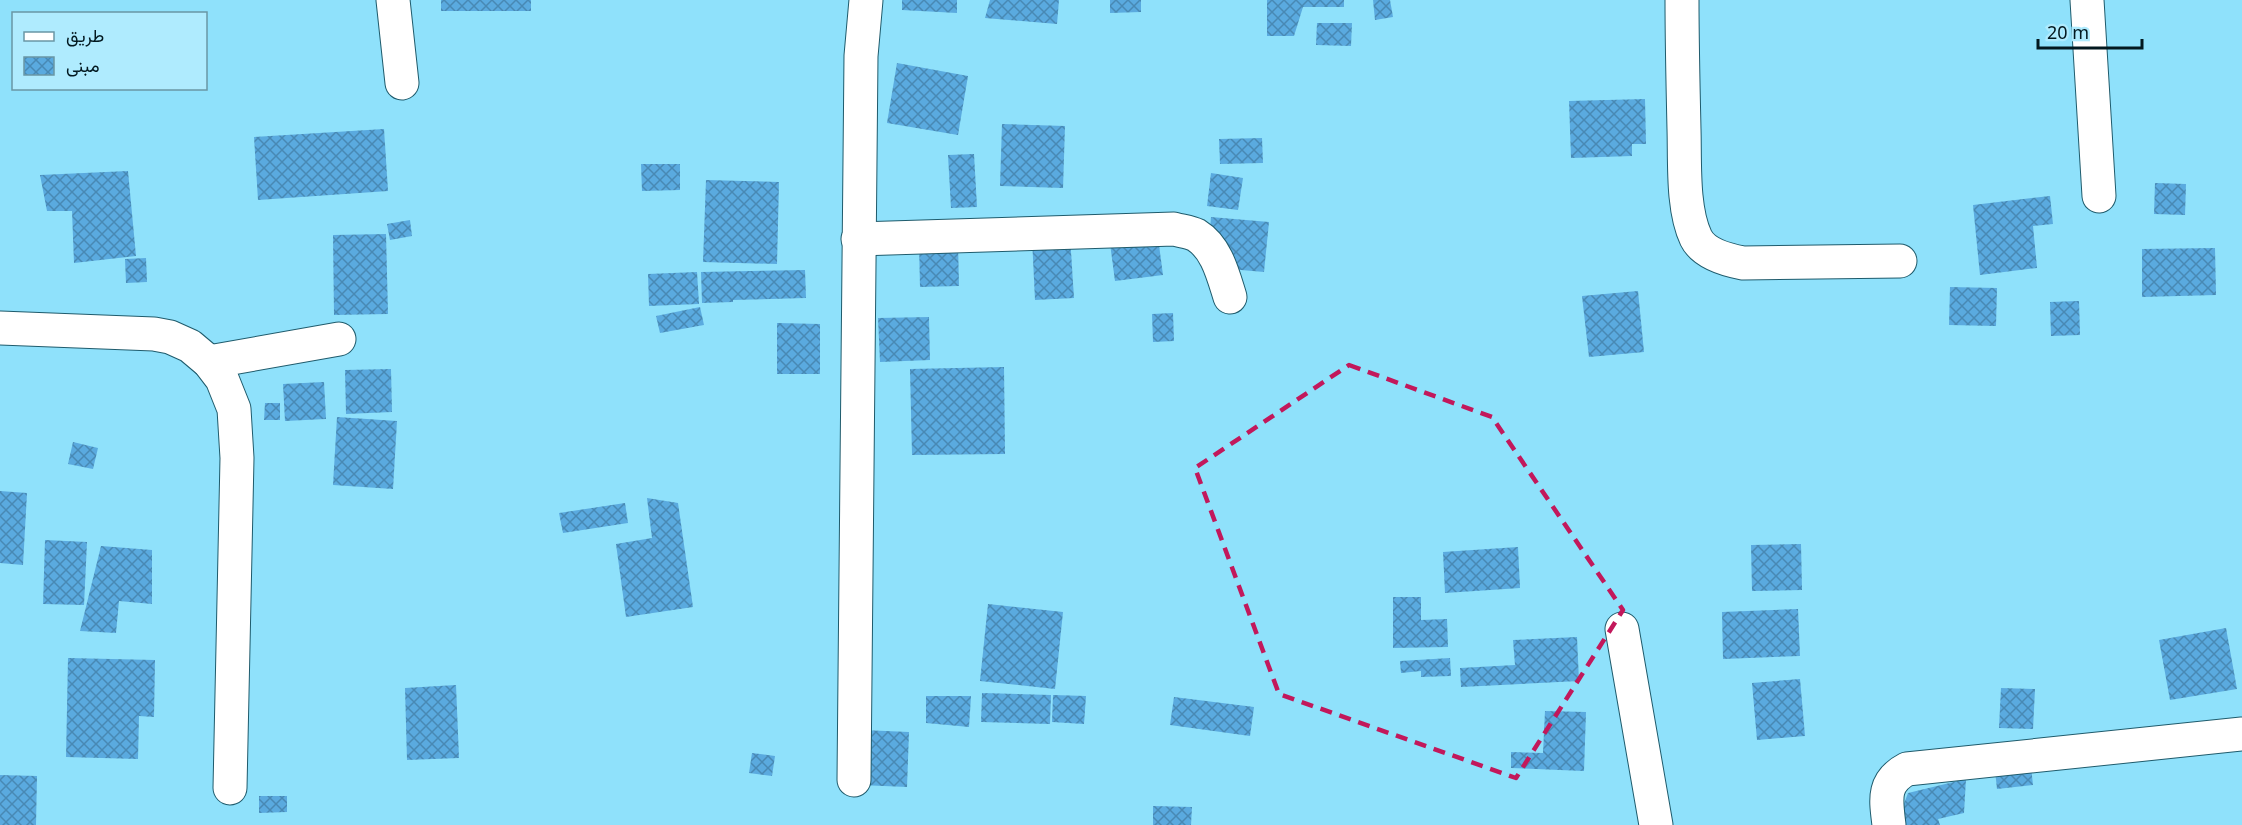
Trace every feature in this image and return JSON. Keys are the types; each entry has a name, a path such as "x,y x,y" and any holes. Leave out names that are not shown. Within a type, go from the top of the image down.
{"street":[{"path":"393,0 402,83"},
{"path":"854,780 858,239 861,56 866,0"},
{"path":"1682,0 1685,163 1688,209 1696,239 1711,253 1727,260 1743,263 1900,261"},
{"path":"2087,0 2099,196"},
{"path":"858,239 1174,229 1195,234 1208,244 1220,266 1230,297"},
{"path":"0,328 154,334 170,337 190,346 209,362 222,379 234,409 237,458 230,788"},
{"path":"209,362 339,339"},
{"path":"1622,629 1656,825"},
{"path":"1888,825 1888,791 1891,780 1907,769 2242,734"}],"highlighted area":[{"path":"1349,365 1492,417 1623,610 1516,778 1279,694 1195,468"}],"building":[{"path":"441,0 531,0 531,11 441,11"},
{"path":"902,0 957,0 957,13 902,10"},
{"path":"990,0 1059,0 1057,24 985,18"},
{"path":"1110,0 1141,0 1141,12 1110,13"},
{"path":"1267,0 1344,0 1344,7 1303,7 1294,36 1267,36"},
{"path":"1373,0 1390,0 1393,17 1375,20"},
{"path":"1317,23 1352,23 1351,46 1316,45"},
{"path":"897,63 968,76 958,135 887,123"},
{"path":"1645,99 1646,144 1632,144 1632,156 1571,158 1569,101"},
{"path":"1002,124 1065,126 1063,188 1000,186"},
{"path":"384,129 388,191 258,200 254,137"},
{"path":"1262,138 1263,163 1220,164 1219,139"},
{"path":"974,154 977,207 951,208 948,155"},
{"path":"641,164 680,164 680,190 642,191"},
{"path":"128,171 136,256 74,263 72,211 47,211 40,175"},
{"path":"1211,173 1243,178 1238,210 1207,206"},
{"path":"706,180 779,182 777,264 703,262"},
{"path":"2155,183 2186,184 2185,215 2154,214"},
{"path":"2050,196 2053,224 2033,226 2037,268 1980,275 1973,205"},
{"path":"1211,217 1269,222 1264,272 1207,267"},
{"path":"410,220 412,236 390,240 387,224"},
{"path":"1157,230 1163,275 1115,281 1109,236"},
{"path":"386,234 388,314 334,315 333,235"},
{"path":"1070,236 1074,298 1035,300 1032,238"},
{"path":"958,243 959,286 920,287 919,244"},
{"path":"2215,248 2216,295 2142,297 2142,249"},
{"path":"146,258 147,282 126,283 125,259"},
{"path":"805,270 806,298 702,303 701,272"},
{"path":"697,272 699,304 649,306 648,274"},
{"path":"1950,287 1997,288 1996,326 1949,325"},
{"path":"1638,291 1644,352 1589,357 1582,296"},
{"path":"2079,301 2080,335 2051,336 2050,302"},
{"path":"700,307 704,325 660,333 656,316"},
{"path":"1173,313 1174,341 1153,342 1152,314"},
{"path":"929,317 930,360 880,362 878,318"},
{"path":"777,323 820,324 820,374 777,374"},
{"path":"1004,367 1005,454 912,455 910,369"},
{"path":"391,369 392,412 346,414 345,370"},
{"path":"324,382 326,419 285,421 283,384"},
{"path":"265,403 280,403 280,420 264,420"},
{"path":"337,417 397,421 393,489 333,485"},
{"path":"73,442 98,448 93,469 68,464"},
{"path":"0,491 27,493 23,565 0,563"},
{"path":"647,498 678,503 693,607 626,617 616,544 652,538"},
{"path":"625,503 628,523 563,533 559,513"},
{"path":"45,540 87,542 84,605 43,604"},
{"path":"1801,544 1802,590 1752,591 1751,545"},
{"path":"101,546 152,550 152,604 119,601 116,633 80,631"},
{"path":"1518,547 1520,588 1445,593 1443,552"},
{"path":"1393,597 1421,597 1421,620 1447,619 1448,647 1393,648"},
{"path":"988,604 1063,612 1055,689 980,681"},
{"path":"1798,609 1800,656 1723,659 1722,612"},
{"path":"2226,628 2237,689 2170,700 2159,640"},
{"path":"1577,637 1579,681 1461,687 1460,668 1515,665 1513,640"},
{"path":"68,658 155,660 154,717 139,716 138,759 66,757"},
{"path":"1450,658 1451,676 1421,677 1421,671 1401,673 1400,661"},
{"path":"1800,679 1805,736 1757,740 1752,683"},
{"path":"456,685 459,758 407,760 405,688"},
{"path":"2001,688 2035,689 2033,729 1999,728"},
{"path":"982,693 1051,695 1050,724 981,722"},
{"path":"1053,695 1086,696 1084,724 1052,722"},
{"path":"926,696 971,696 969,727 926,723"},
{"path":"1174,697 1254,707 1250,736 1170,725"},
{"path":"1545,711 1586,712 1584,771 1511,768 1511,752 1543,753"},
{"path":"862,730 909,732 907,787 860,785"},
{"path":"752,753 775,756 772,776 749,773"},
{"path":"2030,757 2033,785 1997,789 1994,761"},
{"path":"0,775 37,776 36,825 0,825"},
{"path":"1966,779 1964,813 1938,819 1940,825 1896,825 1908,793"},
{"path":"259,796 287,796 287,812 259,813"},
{"path":"1153,806 1192,807 1191,825 1153,825"}]}
